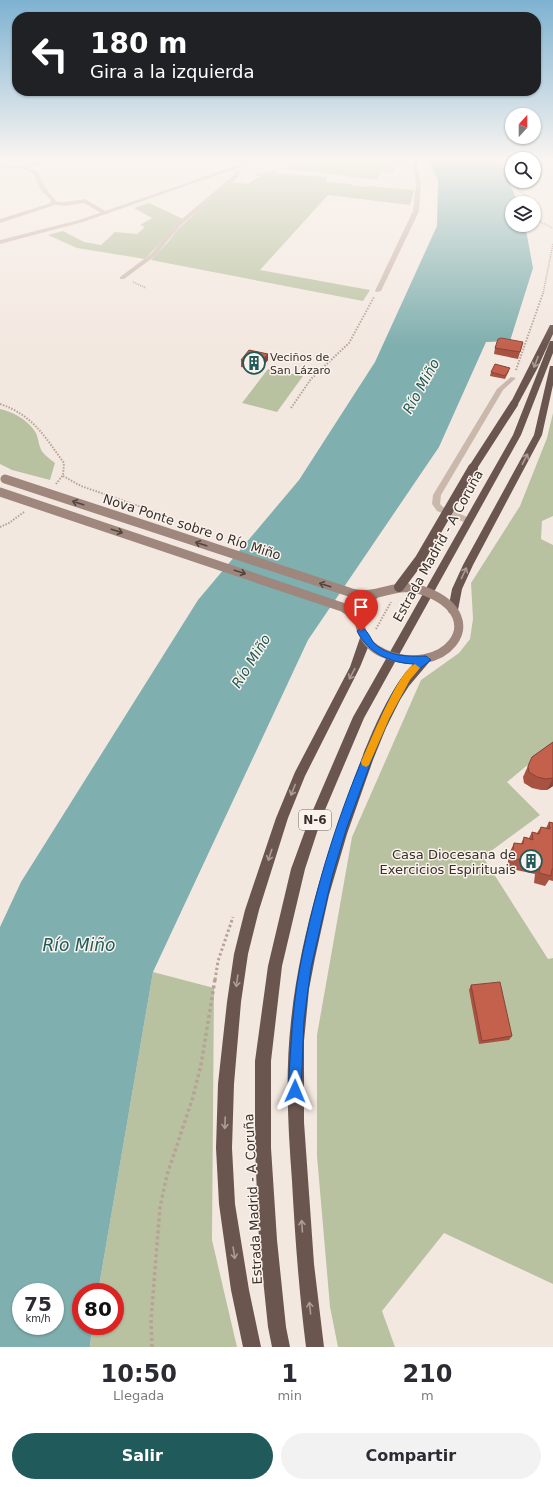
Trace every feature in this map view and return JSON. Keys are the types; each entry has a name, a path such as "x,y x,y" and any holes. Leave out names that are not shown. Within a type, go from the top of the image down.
{"highway":[{"path":"399,587 420,559 475,464 514,404 553,327"},
{"name":"Estrada Madrid - A Coruña","path":"281,1347 268,1240 263,1148 263,1061 275,966 298,869 316,817 359,717 517,435 553,343"},
{"path":"453,610 457,589 468,565 538,435 553,368"},
{"path":"252,1347 240,1290 227,1204 224,1148 228,1069 234,1002 241,954 252,910 282,818 314,745 355,668 364,645 365,638"},
{"path":"315,1347 305,1264 294,1105 298,1020 305,968 327,877 342,827 370,751 386,716 407,678 415,668 426,660"}],"main road":[{"name":"Nova Ponte sobre o Río Miño","path":"2,478 343,591 358,594 376,594"},
{"name":"Nova Ponte sobre o Río Miño","path":"0,492 335,605 348,611 359,622"},
{"path":"399,587 418,589 432,594 444,601 453,610 458,622 458,634 452,646 442,654 426,660 413,661 399,659 372,647 365,638 359,622 362,608 370,598 376,594 399,587"}],"street":[{"path":"0,242 84,221"},
{"path":"122,278 153,255 183,221"},
{"path":"378,291 411,221"}],"lane":[{"path":"469,521 440,509 436,504 437,495 500,389 513,378"}],"path":[{"path":"541,222 553,228"},
{"path":"513,378 538,311 547,279 553,244"},
{"path":"291,408 311,379 349,343 378,291"},
{"path":"0,404 18,410 30,418 64,463 65,471 63,476 53,487"},
{"path":"63,476 81,486 170,517"},
{"path":"0,527 9,523 27,510"},
{"path":"376,629 392,600"},
{"path":"152,1347 151,1320 160,1207 167,1175 201,1065 218,961 232,917"}],"green space":[{"path":"147,221 181,221 145,259 77,248 48,235 63,231 84,242 101,245 115,232 137,234 145,227 140,225"},
{"path":"187,221 305,221 260,270 370,290 363,301 151,260"},
{"path":"268,369 303,376 277,412 242,403"},
{"path":"0,409 19,416 34,430 42,452 55,463 50,480 12,470 0,464"},
{"path":"553,413 553,516 542,521 541,539 553,545 553,744 507,782 540,815 483,857 548,959 553,958 553,1284 444,1233 382,1311 395,1347 338,1347 330,1307 317,1156 317,1035 352,837 421,680 459,653 470,639 473,619 471,583 520,506 547,438"},
{"path":"153,972 214,988 212,1240 237,1347 90,1347 91,1335 124,1335 124,1283 100,1283"}],"water":[{"name":"Río Miño","path":"437,221 505,221 505,232 526,232 533,268 510,341 486,342 439,447 308,640 153,972 100,1283 72,1283 72,1335 91,1335 90,1347 0,1347 0,927 21,882 198,600 299,480 375,362 437,226"}],"building":[{"path":"501,338 523,342 520,352 495,348 498,339"},
{"path":"249,350 268,354 259,364 241,360"},
{"path":"495,364 510,368 505,376 491,372"},
{"path":"553,742 553,778 546,779 537,777 529,772 528,766 532,757"},
{"name":"Casa Diocesana de Exercicios Espirituais","path":"549,822 553,823 553,869 551,876 539,873 541,864 512,858 514,843 523,844 524,837 533,840 532,832 539,834 541,827 550,829"},
{"path":"500,982 512,1036 482,1041 471,985"}],"slow traffic":[{"path":"366,762 386,716 400,689 415,668"}],"place":[{"name":"Veciños de San Lázaro","path":"254,363"},
{"name":"Casa Diocesana de Exercicios Espirituais","path":"531,861"}],"route":[{"path":"295,1091 295,1062 298,1020 305,968 327,877 342,827 370,751 386,716 407,678 415,668 426,660 413,661 399,659 385,654 372,647 361,631"}]}
